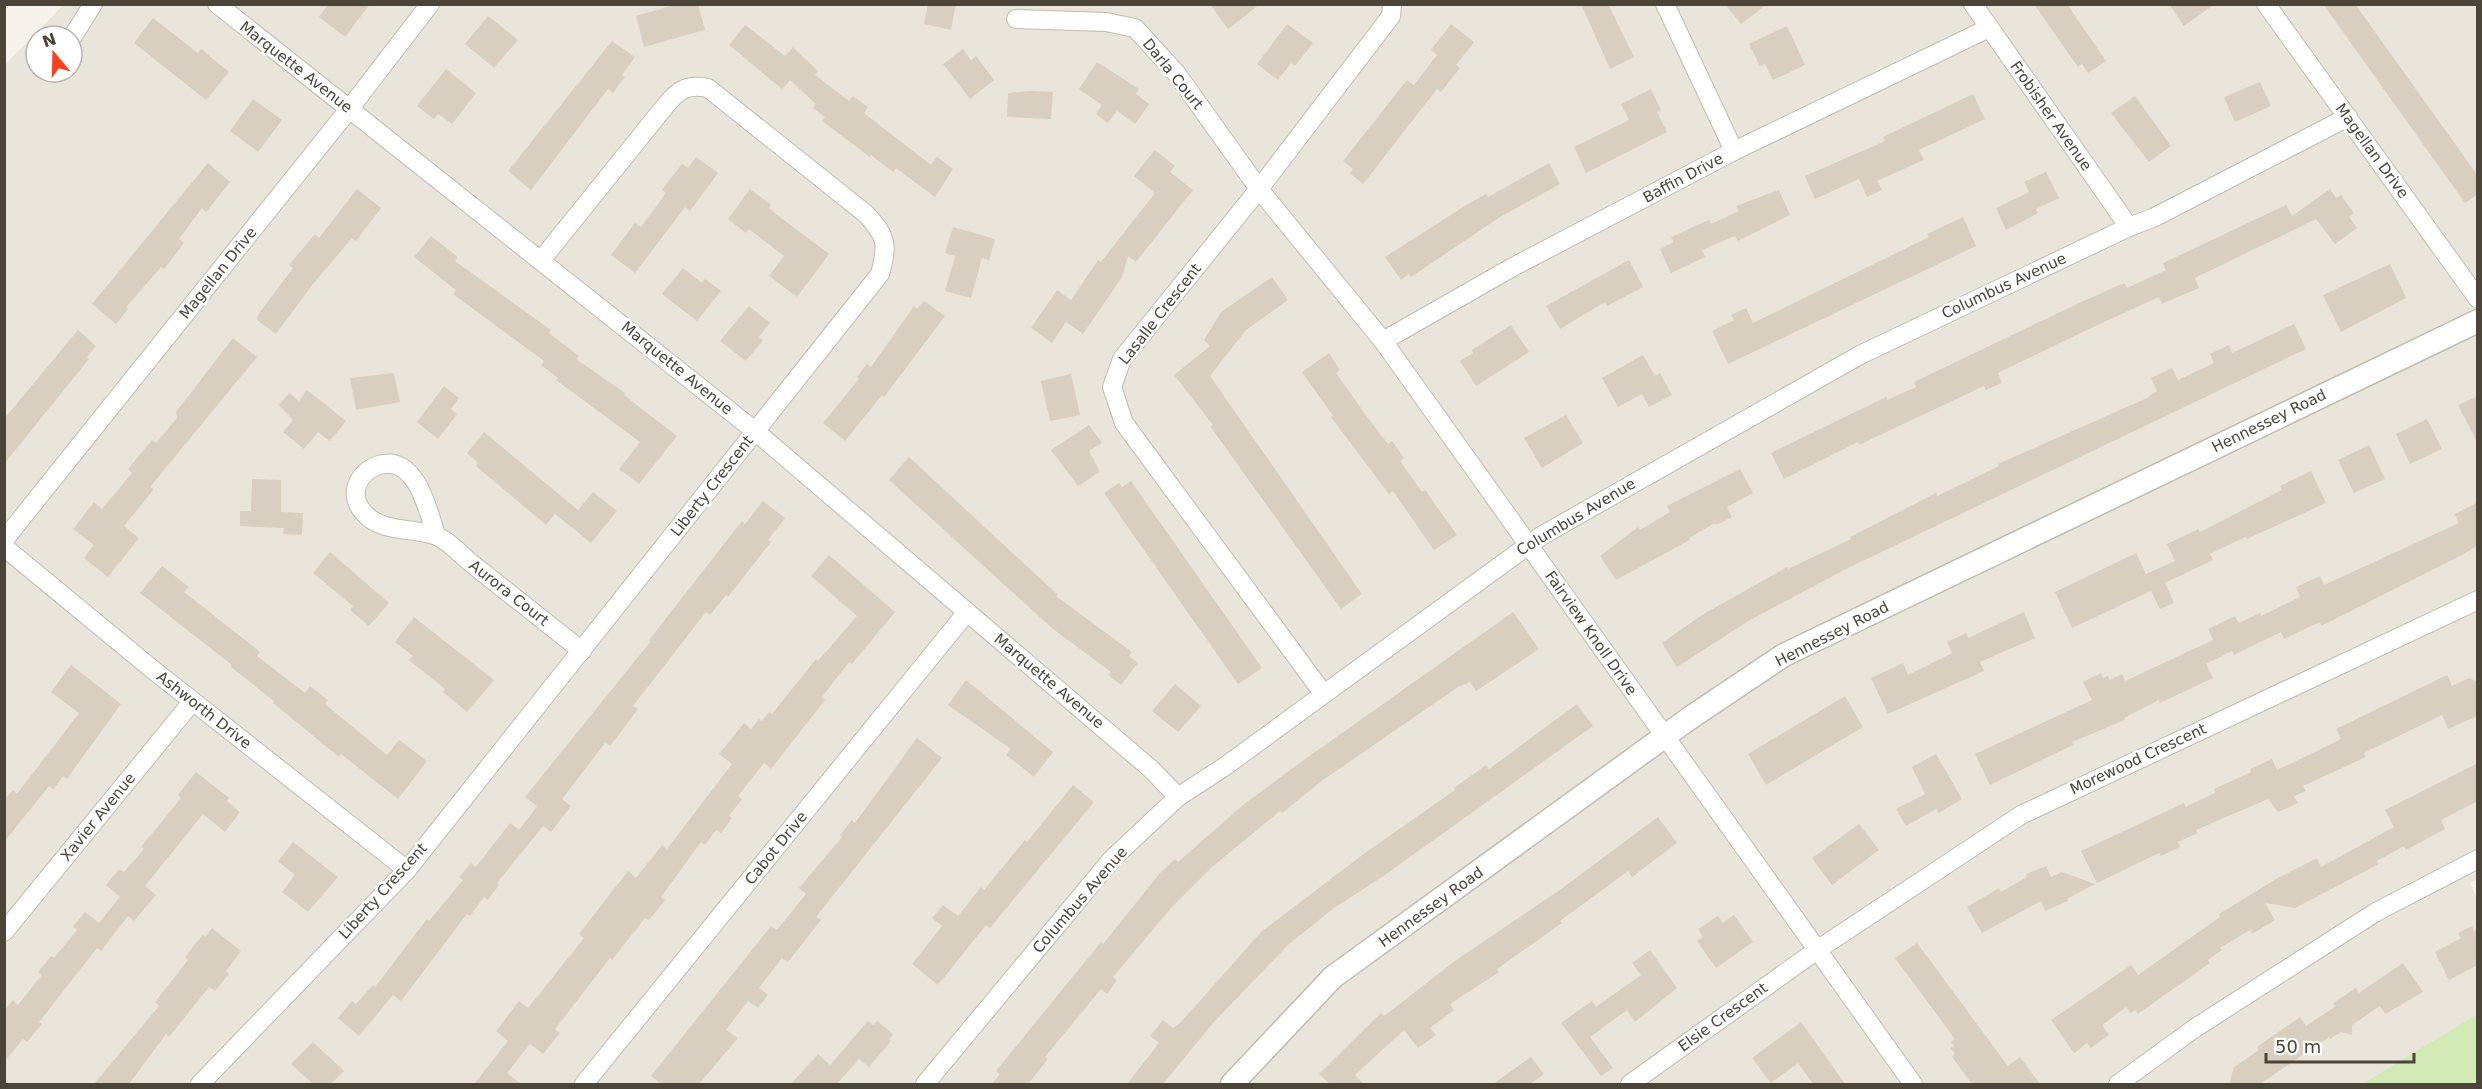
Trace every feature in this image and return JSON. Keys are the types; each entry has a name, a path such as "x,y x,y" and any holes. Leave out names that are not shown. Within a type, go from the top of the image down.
{"street":[{"path":"80,24 93,4"},
{"name":"Marquette Avenue","path":"217,4 755,431 1152,769 1178,797"},
{"name":"Magellan Drive","path":"4,540 350,108 430,4"},
{"name":"Lasalle Crescent","path":"1323,693 1124,423 1112,387 1122,360 1259,189 1391,16 1392,4"},
{"path":"1665,4 1734,151"},
{"name":"Frobisher Avenue","path":"1973,4 2129,226"},
{"name":"Magellan Drive","path":"2265,4 2478,299"},
{"name":"Darla Court","path":"1016,19 1106,22 1135,28 1177,74 1259,189"},
{"name":"Baffin Drive","path":"1383,341 1511,268 1734,151 1989,28"},
{"name":"Liberty Crescent","path":"209,1082 407,870 880,274 886,253 884,233 866,214 708,88 693,85 678,90 542,260"},
{"name":"Columbus Avenue","path":"926,1084 1112,859 1178,797 1224,767 1528,544 1860,355 2129,226 2155,217 2348,117"},
{"name":"Fairview Knoll Drive","path":"1259,189 1383,341 1913,1084"},
{"name":"Hennessey Road","path":"1232,1084 1333,977 1665,737 1784,655 2478,321"},
{"name":"Aurora Court","path":"436,535 426,503 410,474 397,465 384,464 370,468 359,478 355,496 364,514 380,523 436,535 582,651"},
{"name":"Ashworth Drive","path":"4,547 192,702 407,870"},
{"name":"Morewood Crescent","path":"1817,950 2021,815 2478,600"},
{"name":"Cabot Drive","path":"584,1084 967,612"},
{"name":"Xavier Avenue","path":"4,932 192,702"},
{"path":"2118,1084 2195,1028 2376,912 2478,859"},
{"name":"Elsie Crescent","path":"1630,1084 1817,950"}],"shaded area":[{"path":"64,4 2477,5 2478,879 2470,883 2477,899 2477,1014 2362,1084 5,1084 4,66 24,45 24,84 84,84 84,24 45,24"}],"green space":[{"path":"2477,1014 2477,1084 2362,1084"}],"building":[{"path":"328,4 370,4 345,37 319,17"},
{"path":"677,4 698,4 705,30 644,47 636,16"},
{"path":"928,4 956,4 951,30 924,24"},
{"path":"1210,4 1260,4 1228,29"},
{"path":"1581,4 1608,4 1634,57 1610,69"},
{"path":"1725,4 1767,4 1741,24"},
{"path":"2034,4 2067,4 2106,61 2088,73 2082,64 2078,67"},
{"path":"2169,4 2215,4 2184,26"},
{"path":"2323,4 2355,4 2478,176 2478,194 2465,203"},
{"path":"488,16 518,40 494,68 465,44"},
{"path":"153,18 198,53 201,49 229,72 206,100 134,43"},
{"path":"1287,24 1313,43 1295,66 1291,63 1278,80 1257,64"},
{"path":"1451,24 1474,42 1456,65 1460,68 1441,92 1437,89 1363,184 1350,173 1353,169 1343,161 1407,80 1414,85 1437,55 1431,50"},
{"path":"745,25 785,56 793,47 818,71 815,75 849,101 853,96 868,107 864,113 931,165 937,157 953,169 935,197 896,168 893,172 871,155 870,157 822,121 825,117 813,108 816,104 790,80 782,89 729,45"},
{"path":"1787,26 1805,65 1773,80 1765,64 1760,66 1749,44"},
{"path":"612,41 635,57 622,75 625,77 613,93 608,89 531,190 508,171"},
{"path":"963,49 971,60 976,56 994,80 970,99 943,64"},
{"path":"1097,62 1139,89 1136,94 1149,104 1135,124 1117,111 1108,123 1096,114 1102,105 1079,89"},
{"path":"446,69 476,93 452,124 438,114 434,119 417,106"},
{"path":"2260,82 2271,106 2235,122 2224,97"},
{"path":"1651,89 1661,110 1657,112 1667,132 1586,173 1574,147 1629,120 1621,104"},
{"path":"1053,92 1051,119 1007,117 1008,93"},
{"path":"1973,94 1985,119 1919,150 1924,160 1877,181 1882,190 1867,197 1859,179 1815,199 1805,176 1885,141 1883,137"},
{"path":"2135,96 2171,146 2149,162 2111,113"},
{"path":"253,99 282,120 258,152 230,131"},
{"path":"1155,150 1175,166 1170,172 1193,190 1136,262 1128,256 1122,277 1083,334 1066,322 1052,343 1031,328 1057,290 1071,300 1098,260 1101,262 1155,193 1134,176"},
{"path":"696,157 718,173 690,211 685,207 635,273 611,255 635,223 641,227 666,193 662,190 682,164 688,168"},
{"path":"208,163 230,182 206,212 202,208 179,239 184,243 164,269 161,267 126,307 128,309 116,324 92,304"},
{"path":"1549,163 1560,184 1500,217 1411,277 1409,274 1401,280 1385,257 1468,204 1486,194 1488,197"},
{"path":"2046,172 2059,198 2036,209 2038,213 2006,230 1996,208 2029,192 2024,182"},
{"path":"357,189 381,208 356,241 352,238 313,284 276,334 256,319 293,268 289,265 315,234 319,238"},
{"path":"750,189 771,205 769,208 781,218 829,254 797,297 769,276 784,256 749,229 746,233 728,219"},
{"path":"2330,189 2336,198 2341,195 2354,213 2349,217 2357,228 2335,244 2316,219 2195,278 2199,288 2162,304 2159,297 2089,329 1998,373 2002,383 1986,390 1984,386 1859,445 1858,442 1784,479 1771,453 1886,397 1887,400 1916,387 1914,382 2077,304 2124,283 2127,288 2166,270 2163,263 2286,205 2292,216"},
{"path":"1779,190 1790,215 1738,241 1735,236 1702,250 1705,257 1671,273 1660,249 1674,242 1671,237 1709,220 1711,224 1739,211 1736,206"},
{"path":"1963,217 1976,246 1728,364 1712,331 1734,320 1731,315 1746,308 1753,323 1929,237 1927,234"},
{"path":"953,227 995,239 989,260 982,258 971,298 945,291 955,256 945,253"},
{"path":"431,236 458,257 455,261 551,330 549,333 579,356 576,359 625,393 624,395 677,436 639,484 619,469 640,442 556,380 558,378 541,365 544,361 453,294 456,290 414,257"},
{"path":"1629,260 1643,287 1607,306 1605,302 1560,329 1546,306"},
{"path":"2390,264 2406,298 2341,332 2323,295"},
{"path":"683,268 702,283 705,279 721,291 697,321 662,294"},
{"path":"1272,277 1288,300 1246,330 1210,376 1362,594 1341,609 1210,426 1213,425 1174,375 1210,346 1204,340 1221,312"},
{"path":"924,301 945,316 884,397 882,395 845,441 823,423 859,379 857,377 867,364 871,367 914,306 917,309"},
{"path":"749,306 770,323 759,337 763,340 746,361 720,341"},
{"path":"2294,324 2306,349 1848,568 1750,620 1677,667 1662,643 1702,615 1787,567 1788,569 1851,539 1850,537 1936,493 1937,496 1999,466 1998,464 2147,398 2157,391 2151,378 2172,368 2178,380 2214,363 2210,354 2229,345 2232,353"},
{"path":"1511,325 1529,352 1476,386 1460,361 1473,353 1472,350"},
{"path":"78,330 96,346 87,357 89,359 4,464 4,419"},
{"path":"233,338 257,357 150,487 154,489 124,526 139,538 108,577 84,558 94,545 73,529 94,502 102,509 132,473 128,469 152,440 156,443 177,418 176,412"},
{"path":"1329,353 1340,370 1336,373 1388,444 1392,441 1404,458 1400,461 1422,492 1425,490 1457,535 1434,550 1393,491 1389,494 1331,417 1333,416 1302,372"},
{"path":"1643,355 1655,376 1660,373 1672,395 1649,407 1642,394 1618,407 1602,378"},
{"path":"394,373 400,402 356,410 350,378"},
{"path":"1071,374 1080,415 1050,421 1041,381"},
{"path":"444,386 459,398 451,409 457,414 438,439 417,422"},
{"path":"307,390 346,421 330,441 318,432 304,449 283,432 293,420 279,405 289,393 299,401"},
{"path":"2478,396 2478,444 2458,405"},
{"path":"1566,415 1583,443 1542,468 1524,438"},
{"path":"2427,419 2442,449 2410,464 2396,434"},
{"path":"1089,425 1102,443 1089,451 1100,472 1078,486 1051,450"},
{"path":"484,432 578,510 593,492 617,511 591,543 555,514 546,525 476,466 478,463 467,453"},
{"path":"2369,445 2385,479 2354,493 2338,460"},
{"path":"909,457 1058,595 1056,596 1132,652 1129,656 1138,663 1121,685 1108,675 1111,672 1053,629 889,480"},
{"path":"1740,469 1753,493 1727,507 1732,517 1716,525 1715,523 1689,538 1690,540 1616,580 1600,556 1638,527 1640,530 1670,512 1667,506"},
{"path":"2311,471 2326,503 2210,554 2213,560 2165,583 2174,603 2160,609 2151,591 2072,628 2055,592 2136,553 2146,574 2175,561 2167,544 2198,529 2200,532 2282,490 2280,486"},
{"path":"252,479 281,480 281,512 303,513 302,535 283,534 284,528 240,526 240,511 251,511"},
{"path":"1131,481 1262,668 1238,684 1104,493 1119,483 1122,487"},
{"path":"763,501 785,518 768,540 771,542 728,597 726,595 710,615 706,612 633,706 638,709 610,746 605,743 562,799 571,806 551,832 543,826 497,883 499,885 488,900 484,897 470,916 467,914 401,1001 393,995 359,1036 338,1018 352,1001 356,1004 373,985 375,987 427,919 429,921 463,880 459,877 471,863 476,867 510,823 519,830 537,806 525,797 651,641 649,640 742,521 745,524"},
{"path":"2478,502 2478,545 2464,554 2321,626 2320,622 2284,639 2281,632 2234,655 2232,651 2206,664 2213,678 2160,703 2159,700 2124,718 2125,720 2072,742 2073,745 1990,785 1975,754 2092,700 2083,682 2101,673 2103,678 2108,676 2110,680 2122,674 2125,681 2213,640 2208,629 2235,616 2239,623 2260,613 2261,616 2300,597 2296,587 2320,576 2324,585 2459,523 2455,514"},
{"path":"330,552 389,603 369,626 350,610 353,606 313,573"},
{"path":"829,555 895,612 852,664 849,662 822,697 825,700 771,769 764,763 738,796 742,799 729,816 732,818 721,833 716,830 705,845 701,842 661,897 665,900 649,920 645,918 612,960 610,958 555,1029 560,1033 543,1054 530,1044 507,1073 521,1084 474,1084 508,1041 496,1031 519,1001 528,1008 584,938 579,934 628,871 636,878 662,845 667,849 732,764 719,754 744,723 751,729 759,719 762,721 769,712 772,714 816,659 818,661 857,616 811,576"},
{"path":"162,566 189,587 184,592 260,652 257,656 305,693 310,686 328,700 325,704 387,755 399,740 427,761 398,799 341,754 339,757 231,667 232,665 140,593"},
{"path":"1513,612 1539,649 1476,691 1470,682 1458,687 1323,780 1282,813 1280,811 1212,867 1171,908 1113,977 1117,980 1107,994 1101,989 1045,1057 1048,1059 1028,1084 992,1084 1000,1074 996,1071 1022,1039 1101,942 1103,944 1160,873 1175,859 1178,862 1243,805"},
{"path":"2024,612 2035,638 1980,662 1984,671 1888,714 1871,678 1903,663 1908,675 1952,653 1947,642 1966,633 1968,638"},
{"path":"414,617 494,680 467,712 443,692 445,689 409,660 413,656 395,642"},
{"path":"71,665 121,704 67,779 63,776 53,790 49,786 4,842 4,800 13,790 17,794 79,713 51,692"},
{"path":"2447,675 2452,686 2469,678 2478,682 2478,716 2448,729 2442,715 2364,753 2366,757 2303,786 2306,791 2294,796 2298,803 2278,812 2268,799 2196,830 2198,833 2178,842 2180,847 2161,856 2159,853 2097,883 2081,851 2184,803 2185,807 2215,793 2214,789 2251,772 2250,769 2272,759 2277,770 2315,752 2341,739 2336,729"},
{"path":"966,680 1053,752 1034,777 1006,755 1011,749 948,705"},
{"path":"1175,684 1201,706 1178,732 1152,711"},
{"path":"1845,696 1863,727 1766,785 1748,754"},
{"path":"1577,704 1593,726 1382,877 1334,908 1289,944 1213,1023 1163,1084 1127,1084 1159,1043 1150,1036 1163,1020 1173,1028 1181,1022 1262,931 1365,853 1455,790 1454,788 1486,765 1489,769"},
{"path":"917,738 942,758 816,917 821,920 788,962 782,958 759,988 768,995 758,1008 748,1001 726,1030 738,1038 699,1084 661,1084 651,1076 771,926 777,930 806,894 799,888 842,837 840,835 852,820 855,823"},
{"path":"1936,754 1962,799 1939,813 1936,809 1906,826 1896,809 1925,794 1912,767"},
{"path":"2478,763 2478,801 2441,820 2445,829 2406,850 2404,846 2377,861 2379,864 2295,908 2265,903 2275,920 2252,934 2250,930 2220,948 2222,950 2208,960 2210,963 2138,1014 2135,1010 2131,1013 2126,1007 2102,1025 2109,1035 2091,1048 2087,1043 2074,1053 2051,1020 2131,965 2138,975 2220,917 2219,914 2276,879 2317,858 2321,867 2394,827 2385,810"},
{"path":"196,772 229,798 227,801 240,812 225,832 203,814 145,886 156,895 134,921 128,916 101,951 97,948 39,1022 42,1024 27,1042 23,1039 4,1062 4,1011 13,1000 18,1005 42,975 38,972 51,956 54,958 77,930 73,927 85,912 99,923 120,897 106,885 119,869 124,872 144,849 141,847 181,798 178,795"},
{"path":"1073,785 1094,802 990,928 986,925 938,985 912,964 942,926 932,918 943,905 958,916 981,887 984,890 1025,840 1027,842"},
{"path":"1658,817 1677,843 1632,877 1628,871 1560,921 1562,923 1497,969 1499,972 1450,1004 1454,1010 1430,1028 1436,1035 1418,1048 1404,1030 1355,1075 1364,1084 1330,1084 1319,1074 1381,1013 1384,1016 1455,961 1561,889"},
{"path":"1859,824 1879,850 1832,885 1812,858"},
{"path":"293,842 338,877 308,912 282,892 295,875 278,861"},
{"path":"2046,866 2051,877 2062,872 2095,884 2067,899 2068,901 2045,911 2041,901 1982,933 1967,907 1999,888 2001,892 2027,877 2026,874"},
{"path":"1734,915 1753,942 1716,968 1697,941 1703,937 1698,929 1718,916 1723,923"},
{"path":"2472,926 2474,931 2478,929 2478,968 2476,966 2449,980 2435,952 2461,938 2458,933"},
{"path":"212,928 241,951 226,971 229,974 215,991 209,987 169,1037 166,1034 129,1084 94,1084 159,1006 155,1002 188,960 185,957 203,934 205,937"},
{"path":"1917,943 2008,1066 2020,1057 2040,1084 1972,1084 1952,1057 1955,1054 1950,1048 1954,1046 1951,1042 1955,1039 1895,958"},
{"path":"1650,950 1677,988 1635,1022 1627,1010 1590,1037 1613,1068 1601,1076 1561,1023 1592,1001 1596,1007 1641,975 1632,963"},
{"path":"2403,963 2423,992 2385,1014 2380,1006 2352,1025 2352,1035 2341,1032 2330,1039 2329,1037 2260,1084 2229,1084 2234,1067 2259,1050 2257,1047 2300,1017 2306,1026 2336,1006 2333,1003 2356,988 2359,993"},
{"path":"868,1021 873,1025 877,1021 893,1034 889,1039 891,1041 869,1067 859,1059 837,1084 791,1084 818,1054 830,1065"},
{"path":"1801,1022 1845,1084 1813,1084 1798,1063 1771,1083 1752,1058"},
{"path":"313,1042 344,1071 331,1084 313,1084 291,1064"},
{"path":"1531,1057 1544,1074 1530,1084 1493,1084"}]}
